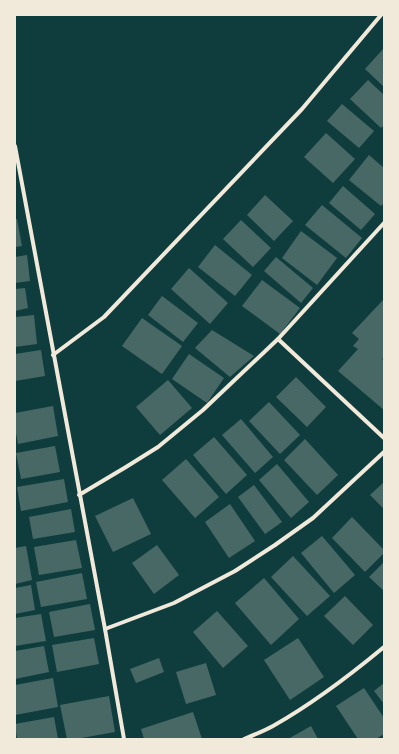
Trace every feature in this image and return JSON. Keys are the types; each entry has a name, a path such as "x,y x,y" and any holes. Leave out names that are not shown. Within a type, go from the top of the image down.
{"street":[{"path":"53,355 104,317 302,109 381,15"},
{"path":"15,146 124,739"},
{"path":"79,495 158,447 203,410 278,339 384,223"},
{"path":"278,339 384,438"},
{"path":"105,629 174,603 235,571 276,545 313,518 384,452"},
{"path":"244,739 272,727 316,699 360,667 384,647"}],"building":[{"path":"384,48 384,87 365,69"},
{"path":"368,80 384,95 384,125 381,128 350,99"},
{"path":"342,104 374,131 359,148 327,121"},
{"path":"326,133 355,159 333,183 304,157"},
{"path":"369,155 384,168 384,203 381,206 349,180"},
{"path":"343,186 375,214 361,230 329,203"},
{"path":"265,195 293,221 274,241 247,215"},
{"path":"322,205 362,238 346,258 305,225"},
{"path":"15,219 17,219 22,246 15,247"},
{"path":"241,220 271,248 253,267 223,239"},
{"path":"301,231 337,258 317,285 282,258"},
{"path":"215,245 252,275 235,296 198,267"},
{"path":"27,255 30,281 15,283 15,257"},
{"path":"276,257 313,288 301,303 264,271"},
{"path":"189,268 228,303 210,324 171,289"},
{"path":"262,280 300,308 280,334 242,306"},
{"path":"25,288 28,308 15,311 15,289"},
{"path":"162,296 198,323 183,342 148,315"},
{"path":"384,299 384,357 382,359 384,361 384,410 338,371 358,349 353,346 359,339 352,333"},
{"path":"34,315 37,344 15,347 15,317"},
{"path":"142,318 182,346 162,374 122,346"},
{"path":"212,330 254,356 230,377 195,348"},
{"path":"41,350 45,376 15,381 15,354"},
{"path":"189,354 224,378 207,403 172,379"},
{"path":"296,377 326,407 307,427 276,397"},
{"path":"168,380 192,408 160,435 136,407"},
{"path":"269,402 300,435 280,454 249,421"},
{"path":"53,406 58,436 18,444 15,428 15,413"},
{"path":"241,419 273,457 255,473 222,435"},
{"path":"214,437 247,475 226,494 193,455"},
{"path":"305,439 338,475 317,495 284,460"},
{"path":"55,446 60,472 21,479 16,453"},
{"path":"186,459 219,497 195,518 162,480"},
{"path":"277,464 309,502 291,518 259,480"},
{"path":"64,479 68,502 21,511 17,487"},
{"path":"384,482 384,509 370,495"},
{"path":"254,485 282,522 265,534 238,497"},
{"path":"133,498 151,534 113,552 95,516"},
{"path":"230,504 255,541 229,558 205,522"},
{"path":"71,509 75,532 33,539 29,517"},
{"path":"352,517 384,550 384,553 365,572 332,538"},
{"path":"322,536 355,575 334,593 301,553"},
{"path":"76,540 82,568 39,575 34,547"},
{"path":"157,545 179,575 154,594 132,563"},
{"path":"26,546 32,580 15,584 15,548"},
{"path":"293,556 330,596 307,616 271,577"},
{"path":"384,562 384,591 369,577"},
{"path":"82,573 87,599 41,607 36,582"},
{"path":"264,578 299,619 271,645 235,603"},
{"path":"31,585 35,610 15,614 15,588"},
{"path":"345,596 373,625 353,645 324,616"},
{"path":"90,604 95,630 54,637 49,612"},
{"path":"217,611 248,646 223,668 193,632"},
{"path":"41,614 46,641 15,646 15,618"},
{"path":"94,638 99,664 57,672 52,645"},
{"path":"298,638 324,677 290,700 264,660"},
{"path":"44,646 49,672 15,679 15,651"},
{"path":"159,658 164,672 136,683 130,669"},
{"path":"206,663 216,695 186,704 176,672"},
{"path":"53,678 58,707 15,715 15,685"},
{"path":"384,683 384,704 374,691"},
{"path":"364,688 384,718 384,734 376,739 358,739 336,706"},
{"path":"109,696 115,732 76,739 67,739 60,705"},
{"path":"193,712 202,739 144,739 141,729"},
{"path":"54,717 58,739 17,739 15,724"},
{"path":"311,726 318,739 288,739"}]}
